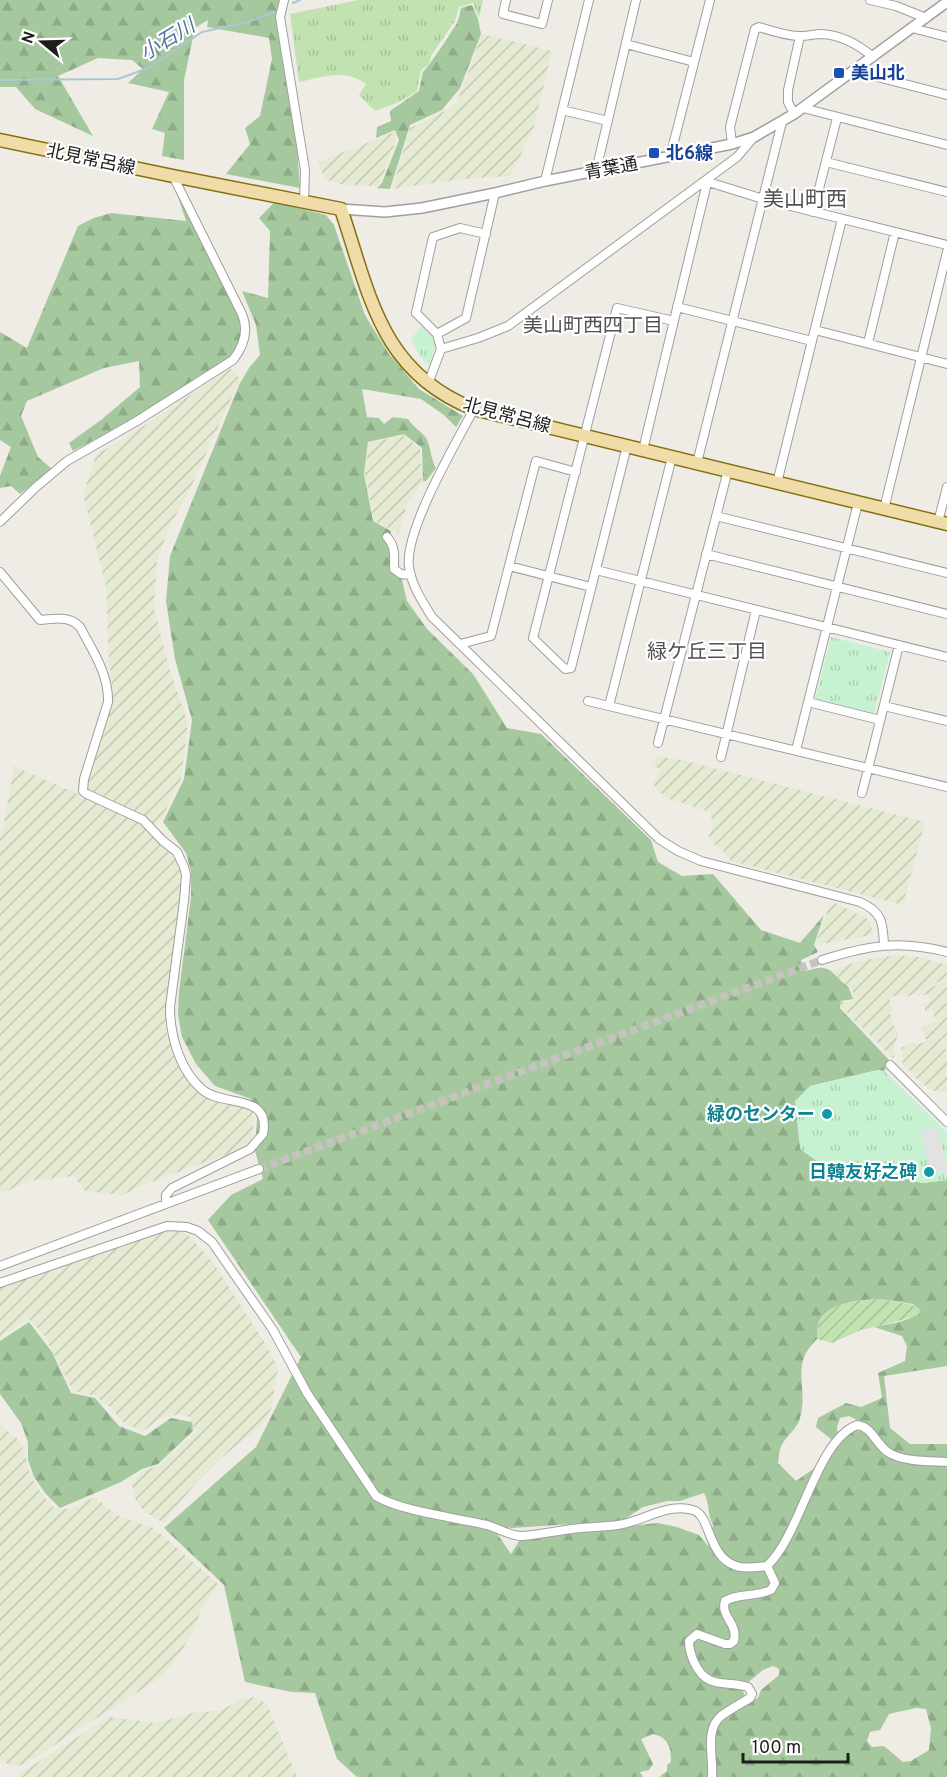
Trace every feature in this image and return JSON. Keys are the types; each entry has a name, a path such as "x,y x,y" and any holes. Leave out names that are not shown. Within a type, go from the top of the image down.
{"main road":[{"name":"北見常呂線","path":"0,140 341,209 383,329 400,356 411,370 428,384 446,396 474,409 943,523"}],"street":[{"path":"284,0 280,17 305,170 304,202"},
{"path":"506,0 503,14 542,24 548,0"},
{"path":"545,181 589,0"},
{"path":"596,171 636,0"},
{"path":"670,157 710,0"},
{"path":"870,0 897,3 926,18"},
{"name":"青葉通","path":"341,209 385,212 422,208 732,144 754,137 803,108 947,2"},
{"path":"732,144 730,128 755,29 759,27 783,35 822,34 860,46 873,57"},
{"path":"912,28 947,37"},
{"path":"794,114 788,102 788,90 800,36"},
{"path":"626,44 694,62"},
{"path":"854,71 947,95"},
{"path":"803,108 947,145"},
{"path":"562,110 608,121"},
{"path":"813,212 837,118"},
{"path":"697,463 782,122"},
{"path":"441,349 508,326 706,182 737,157 754,137"},
{"path":"826,162 947,192"},
{"path":"0,522 67,461 137,421 233,360 244,344 245,321 173,176"},
{"path":"706,182 763,199 947,245"},
{"path":"643,450 706,182"},
{"path":"437,334 466,318 495,193"},
{"path":"777,483 842,219"},
{"path":"428,384 441,349 437,334 416,313 434,237 460,228 486,234"},
{"path":"868,343 896,232"},
{"path":"884,509 947,252"},
{"path":"677,307 812,341"},
{"path":"627,446 571,668 565,669 533,638 617,308 674,321"},
{"path":"815,330 947,364"},
{"path":"474,409 418,520 410,544 411,575 417,594 432,617 659,838 678,851 701,861 860,902 872,908 879,915 883,926 884,945"},
{"path":"609,706 672,457"},
{"path":"460,644 491,636 536,461 576,472"},
{"path":"658,743 728,470"},
{"path":"943,523 947,488"},
{"path":"796,750 858,502"},
{"path":"716,516 947,573"},
{"path":"387,537 395,553 394,569 401,574 411,575"},
{"path":"706,554 947,614"},
{"path":"509,566 591,587"},
{"path":"596,570 947,657"},
{"path":"0,572 40,620 64,618 74,621 80,627 104,673 108,702 84,779 84,791 143,820 177,852 186,875 170,1006 170,1022 175,1043 185,1068 204,1091 219,1100 241,1101 256,1107 262,1116 263,1134 250,1149 172,1188 166,1195 166,1204"},
{"path":"721,757 756,610"},
{"path":"861,793 899,645"},
{"path":"588,701 947,787"},
{"path":"808,702 880,720"},
{"path":"884,706 947,721"},
{"path":"822,960 858,948 884,945 908,945 947,952"},
{"path":"890,1065 947,1122"},
{"path":"0,1266 259,1169"},
{"path":"0,1283 167,1227 178,1225 193,1229 212,1242 273,1330 307,1393 372,1491 383,1500 522,1536 618,1525 667,1511 695,1510 705,1522 717,1552 725,1559 735,1566 746,1568 767,1566 783,1547 823,1460 850,1428 856,1425 866,1428 883,1448 898,1457 947,1462"},
{"path":"712,1777 711,1740 715,1723 719,1717 750,1698 752,1694 748,1687 733,1683 717,1684 704,1677 692,1658 689,1641 697,1634 725,1644 734,1641 735,1631 724,1611 725,1601 771,1590 775,1583 767,1566"}],"green space":[{"path":"0,0 282,0 277,14 294,107 300,188 226,174 250,144 245,128 260,116 272,59 269,38 207,27 208,20 195,28 184,80 184,160 162,156 165,133 152,129 169,92 128,83 143,69 132,60 98,58 58,76 93,136 35,109 16,87 0,87"},
{"path":"358,0 483,0 479,18 473,3 459,7 455,21 432,54 428,65 421,70 417,91 399,102 375,111 359,95 366,84 358,79 334,75 299,82 290,14"},
{"path":"472,5 481,34 460,88 442,110 410,125 390,189 377,188 382,183 399,140 395,130 376,138 377,127 391,121 390,111 419,91 423,72 457,23 461,8"},
{"path":"482,34 552,51 533,131 510,176 462,179 392,189 410,128 449,109 457,102"},
{"path":"395,132 396,140 380,183 375,186 343,185 325,179 318,162"},
{"path":"178,197 184,201 244,324 243,342 217,367 193,383 73,451 69,443 140,387 139,361 104,368 27,401 21,416 38,457 52,469 20,494 11,486 0,488 0,476 11,447 0,440 0,332 27,348 78,226 111,213 186,221"},
{"path":"275,202 326,215 334,225 365,315 389,354 419,389 463,416 456,427 444,415 421,399 362,389 367,417 379,418 384,424 393,417 408,419 426,438 436,468 426,481 423,481 422,448 404,434 368,442 364,474 373,521 391,531 389,570 402,580 407,601 427,629 473,674 507,728 541,734 651,840 658,862 682,876 713,874 761,930 800,943 824,915 814,945 818,952 801,960 806,971 826,969 848,986 853,999 841,1001 840,1008 891,1062 884,1071 878,1070 810,1086 829,1170 875,1170 922,1183 947,1180 947,1366 884,1376 890,1428 910,1444 947,1444 947,1777 659,1777 667,1771 667,1765 671,1762 670,1752 666,1741 653,1734 641,1739 653,1764 649,1770 640,1772 643,1777 357,1777 337,1759 315,1693 292,1692 245,1682 224,1585 164,1528 256,1447 301,1357 208,1220 231,1195 263,1179 255,1151 257,1118 251,1099 215,1086 196,1064 182,1037 178,1015 179,992 191,897 191,871 186,853 163,822 184,779 192,720 175,659 166,601 170,556 239,385 260,355 256,325 242,291 268,298 270,231 259,218","holes":["880,1299 913,1304 920,1310 906,1320 874,1327 902,1336 907,1346 905,1361 878,1373 882,1398 861,1407 846,1403 818,1418 816,1427 832,1440 827,1448 825,1461 796,1481 778,1463 782,1445 800,1418 804,1358 817,1339 818,1324 822,1317 836,1307","849,1416 865,1424 874,1443 866,1434 858,1431 838,1435 837,1427 840,1418","704,1493 713,1525 708,1546 699,1535 658,1523 579,1531 519,1541 511,1554 496,1532 495,1525 512,1528 617,1521 625,1519 643,1507 667,1501 680,1501","773,1666 779,1669 779,1675 761,1690 758,1698 751,1702 741,1688 763,1670","916,1708 926,1709 931,1729 929,1750 911,1761 903,1762 884,1746 872,1747 867,1741 870,1732 880,1730 889,1714"]},
{"path":"422,326 436,342 430,366 420,356 411,339"},
{"path":"230,368 240,379 194,481 168,530 157,560 154,608 169,667 187,720 187,732 181,779 162,818 153,826 145,818 87,790 86,783 113,692 109,663 106,587 83,494 96,455"},
{"path":"404,435 420,449 422,482 407,505 398,533 374,521 365,474 369,443"},
{"path":"831,637 890,652 874,714 815,699"},
{"path":"657,756 686,761 925,822 903,905 731,861 708,839 713,824 710,812 667,798 657,790 653,783 661,769 653,766 652,761"},
{"path":"14,766 139,821 173,853 183,882 165,1027 169,1041 189,1082 204,1095 219,1102 245,1105 252,1109 254,1121 251,1140 242,1149 140,1186 123,1195 85,1191 74,1176 29,1181 0,1194 0,835"},
{"path":"835,903 868,919 872,935 815,945 829,907"},
{"path":"897,955 919,957 947,965 947,978 907,997 904,993 889,998 892,1009 890,1014 899,1033 894,1045 894,1059 841,1007 841,1002 853,999 853,992 832,971 855,962"},
{"path":"947,980 947,1049 940,1033 926,1040 922,1028 935,1021 939,1028 932,1010 926,1012 923,1004 930,1000 928,994 918,997 917,994"},
{"path":"940,1034 947,1054 947,1093 931,1090 917,1079 903,1064 901,1048 911,1043 920,1044"},
{"path":"878,1070 884,1071 947,1132 947,1180 922,1183 875,1170 829,1170 800,1149 795,1101 810,1086"},
{"path":"166,1230 180,1230 190,1237 212,1261 265,1343 278,1368 271,1409 261,1426 221,1458 195,1484 163,1523 143,1510 135,1499 132,1484 142,1471 158,1466 195,1433 190,1417 179,1414 161,1418 143,1431 125,1424 110,1407 95,1396 73,1391 44,1335 29,1319 0,1337 0,1287"},
{"path":"880,1299 913,1305 921,1310 918,1315 861,1330 832,1343 817,1339 818,1324 828,1311 844,1304"},
{"path":"29,1322 52,1352 71,1393 95,1398 119,1426 145,1436 171,1418 192,1422 193,1431 158,1464 142,1469 121,1482 60,1508 34,1477 28,1460 28,1442 21,1423 0,1394 0,1341"},
{"path":"0,1425 17,1438 25,1452 29,1472 40,1492 52,1506 61,1510 96,1498 117,1515 153,1528 219,1585 202,1607 196,1625 180,1654 160,1678 23,1765 11,1766 0,1759"},
{"path":"254,1697 267,1704 297,1777 14,1777 109,1717 156,1723 196,1712 220,1711 240,1700"}],"shaded area":[{"path":"937,1128 947,1174 930,1170 920,1131"}],"waterway":[{"name":"小石川","path":"293,3 300,0"},
{"name":"小石川","path":"0,80 118,79 148,68 202,32 248,22 275,12"}],"tunnel":[{"path":"259,1169 822,960"}],"place":[{"name":"美山北","path":"839,73"},
{"name":"北6線","path":"654,153"},
{"name":"緑のセンター","path":"827,1114"},
{"name":"日韓友好之碑","path":"929,1172"}],"district":[{"name":"美山町西","path":"805,199"},
{"name":"美山町西四丁目","path":"593,325"},
{"name":"緑ケ丘三丁目","path":"707,651"}]}
